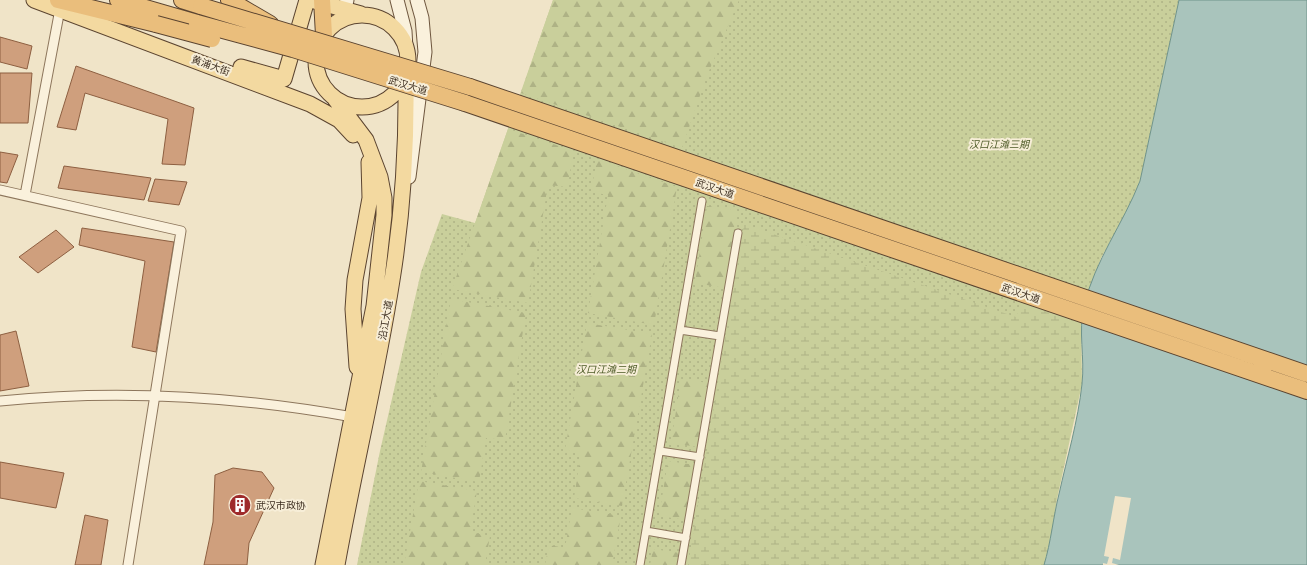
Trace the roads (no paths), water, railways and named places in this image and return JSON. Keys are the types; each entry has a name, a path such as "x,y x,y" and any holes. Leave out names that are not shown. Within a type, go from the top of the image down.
{"highway":[{"name":"武汉大道","path":"118,0 293,49 465,103 1307,391"},
{"name":"武汉大道","path":"182,0 470,87 1307,374"},
{"path":"229,0 278,29"},
{"path":"315,1 324,34"},
{"path":"59,4 254,49 293,49"}],"main road":[{"name":"黄浦大街","path":"34,0 59,4 197,60 267,86 328,112 345,125 369,157"},
{"path":"345,9 324,34 318,45 316,57 317,73 324,87 335,99 342,103 358,107 374,105 385,100 394,93 404,80 406,73 408,57 405,31 397,0"},
{"path":"400,217 412,160 425,52 422,18 417,0"},
{"path":"197,60 215,60 284,79 315,1 381,19 399,34 406,49"},
{"name":"沿江大道","path":"337,565 369,411 392,282 400,217 406,73"},
{"name":"沿江大道","path":"323,565 353,417 376,292 384,215 384,198 380,177 366,140 335,99"},
{"path":"358,386 353,309 355,280 370,198 369,157 366,140"}],"street":[{"path":"25,195 59,4"},
{"path":"0,190 181,231 128,565"},
{"path":"640,565 702,201"},
{"path":"681,565 738,233"},
{"path":"680,330 720,336"},
{"path":"0,401 50,396 155,395 243,401 353,417"},
{"path":"660,451 700,457"},
{"path":"646,531 686,538"}],"water":[{"path":"1179,0 1307,0 1307,565 1044,565 1080,398 1083,374 1082,316 1084,306 1095,273 1140,181"}],"place":[{"name":"武汉市政协","path":"240,505"}],"park label":[{"name":"汉口江滩三期","path":"999,144"},
{"name":"汉口江滩二期","path":"606,369"}]}
